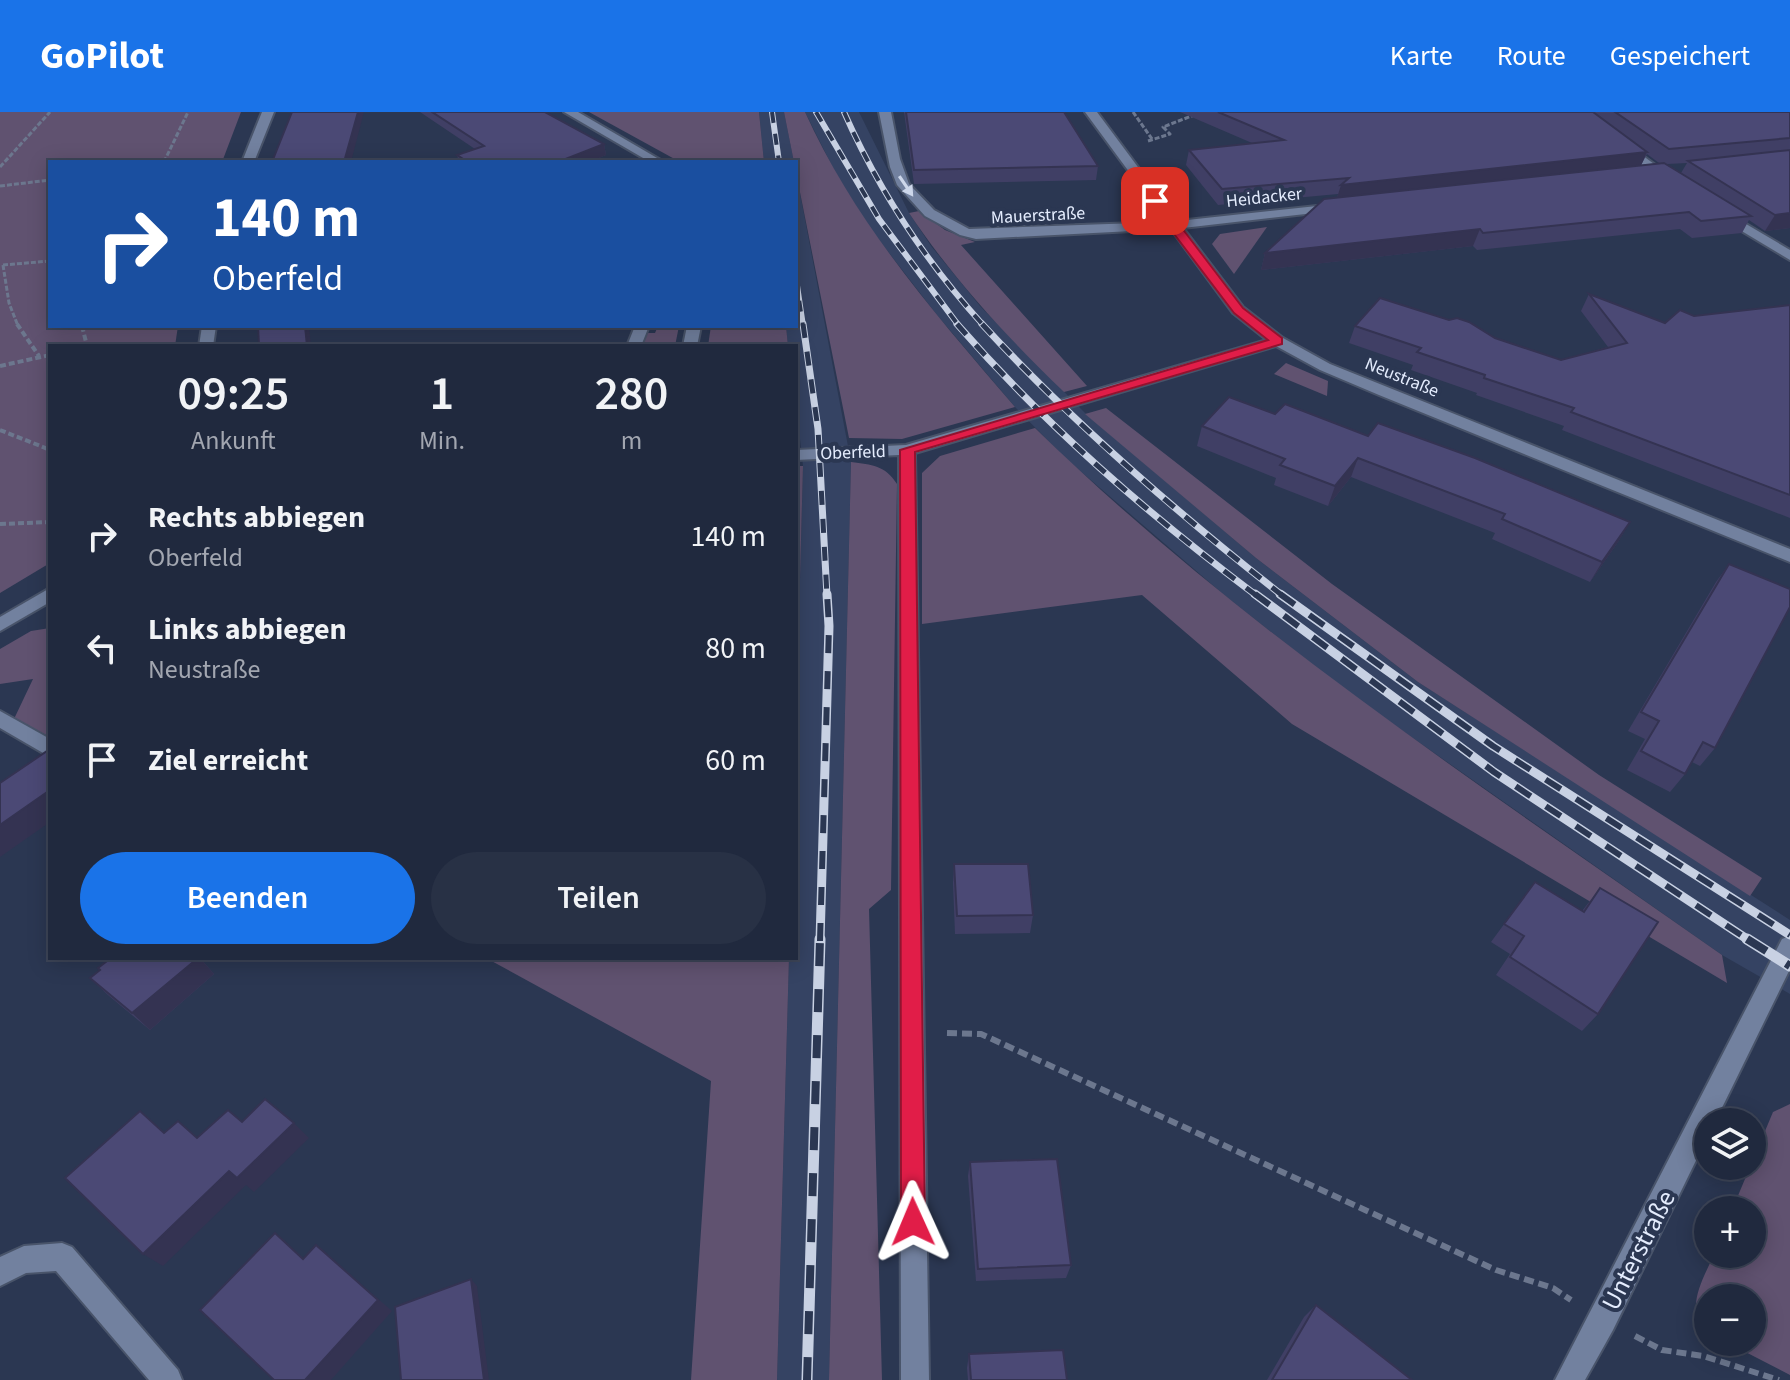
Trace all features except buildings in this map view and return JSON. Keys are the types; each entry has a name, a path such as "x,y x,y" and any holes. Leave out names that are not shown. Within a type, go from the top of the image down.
{"street":[{"path":"249,160 268,112"},
{"path":"570,112 654,160"},
{"name":"Mauerstraße","path":"885,112 899,176 908,192 951,227 963,232 1003,236 1172,225"},
{"name":"Neustraße","path":"1091,112 1238,310 1278,341 1325,367 1372,387 1790,556"},
{"path":"1576,112 1682,188"},
{"path":"1641,173 1672,170"},
{"name":"Heidacker","path":"1172,225 1360,204"},
{"path":"1706,204 1790,256"},
{"name":"Oberfeld","path":"798,455 907,450 1278,341"},
{"path":"907,450 915,1380"},
{"path":"0,625 48,595"},
{"path":"0,718 48,748"},
{"name":"Unterstraße","path":"1569,1380 1603,1320 1790,946"},
{"path":"0,1272 24,1260 62,1257 168,1380"}],"path":[{"path":"0,167 50,112"},
{"path":"165,160 188,112"},
{"path":"1133,112 1152,139"},
{"path":"1120,152 1170,134 1163,127 1202,112"},
{"path":"0,161 6,161"},
{"path":"0,186 48,180"},
{"path":"39,356 19,331 6,302 2,266 48,261"},
{"path":"0,366 48,355"},
{"path":"0,430 48,449"},
{"path":"0,524 48,522"},
{"path":"910,1032 981,1034 1496,1270 1553,1288 1603,1320 1662,1350 1703,1356 1779,1380"}],"shaded area":[{"path":"0,112 241,112 223,160 48,160 48,328 178,328 175,344 48,344 48,564 0,593"},
{"path":"589,112 759,112 764,160 676,160"},
{"path":"759,112 784,112 794,160 764,160"},
{"path":"784,112 805,112 848,192 899,267 1015,407 902,439 849,438 798,182 798,160 794,160"},
{"path":"805,112 859,112 909,213 931,246 980,306 1085,413 1256,558 1418,682 1790,920 1790,994 1722,955 1346,691 1223,594 1064,457 1015,407 937,315 869,227 835,172"},
{"path":"798,183 851,462 829,1380 777,1380 789,960 798,960 798,653 803,466 798,421 798,344 788,344 786,328 798,328"},
{"path":"919,211 945,230 975,242 961,245 1087,386 1064,392 1022,350 963,285 926,238 909,213"},
{"path":"1267,227 1234,274 1212,244 1220,234"},
{"path":"657,328 679,328 675,344 643,344 646,333 655,333"},
{"path":"711,328 786,328 788,344 708,344"},
{"path":"1286,363 1328,381 1327,396 1274,374"},
{"path":"1106,408 1332,584 1599,775 1762,878 1750,896 1418,682 1256,558 1085,414"},
{"path":"1035,428 1114,502 1281,640 1455,769 1722,955 1727,983 1292,724 1142,595 922,624 922,473 940,456"},
{"path":"851,462 883,469 897,484 891,890 869,909 882,1380 829,1380"},
{"path":"798,466 803,466 798,653"},
{"path":"48,628 48,736 14,719 33,679 0,684 0,649 31,631"},
{"path":"490,960 789,960 777,1380 691,1380 711,1081"},
{"path":"1790,1104 1790,1375 1753,1356 1766,1356 1766,1284 1701,1284 1708,1268 1766,1268 1766,1196 1738,1196 1745,1180 1766,1180 1766,1129 1773,1112"}],"railway":[{"path":"772,112 779,160"},
{"path":"816,112 879,219 959,326"},
{"path":"844,112 872,170 905,225 984,326"},
{"path":"798,292 803,326"},
{"path":"803,324 818,429 827,596"},
{"path":"957,324 991,362 1100,468 1257,596"},
{"path":"982,324 1053,397 1127,466 1283,596"},
{"path":"820,941 829,626 827,594"},
{"path":"1255,594 1494,772 1750,941"},
{"path":"1280,594 1493,746 1790,935"},
{"path":"807,1380 820,939"},
{"path":"1747,939 1790,966"}],"route":[{"path":"913,1222 907,450 1278,341 1238,310 1155,201"}]}
